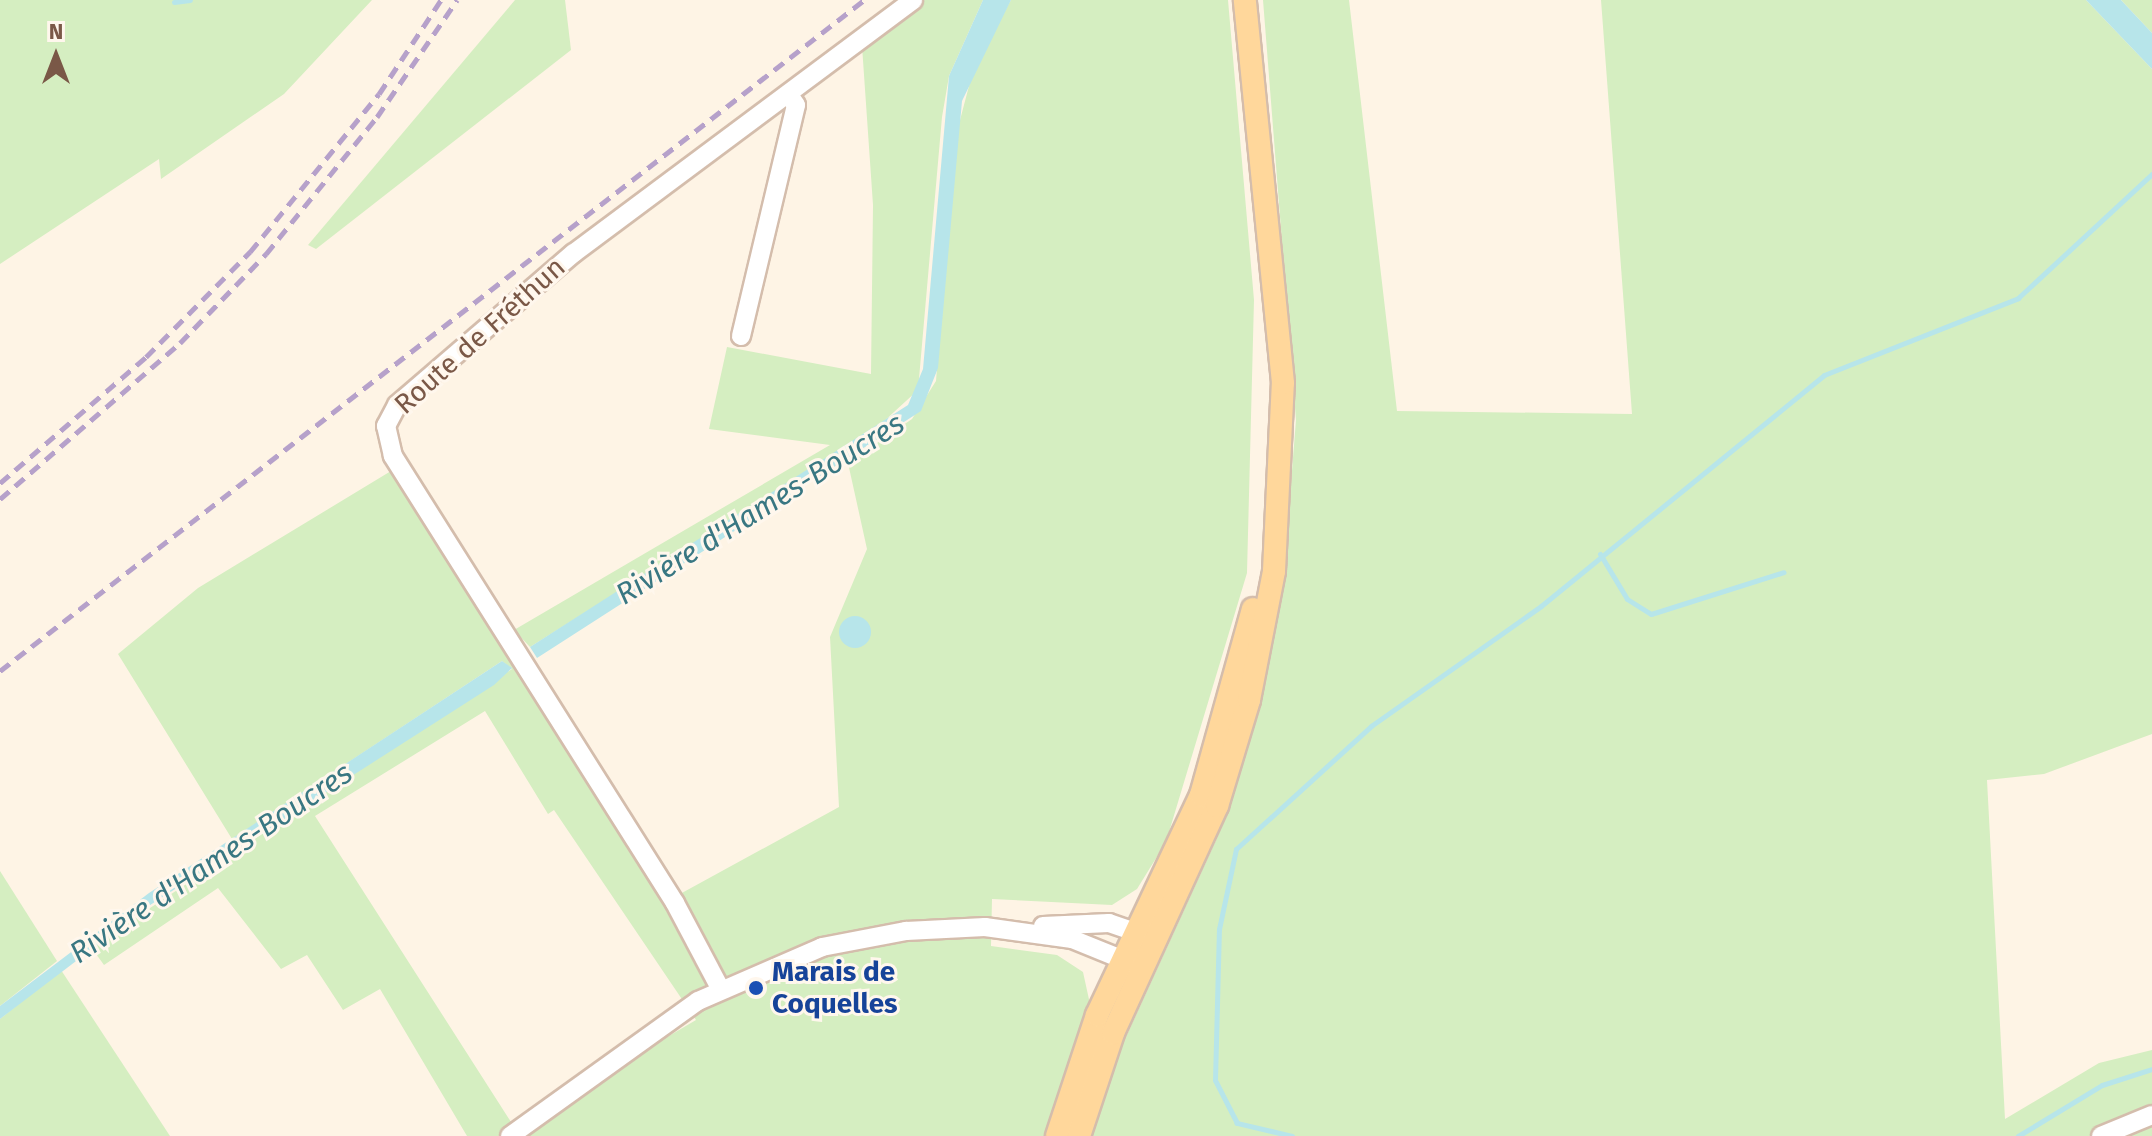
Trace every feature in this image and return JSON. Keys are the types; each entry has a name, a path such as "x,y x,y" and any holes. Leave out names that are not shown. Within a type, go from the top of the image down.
{"main road":[{"path":"1057,1136 1079,1060 1149,936 1224,786 1268,609 1284,429 1245,0"},
{"path":"1079,1136 1134,964"}],"street":[{"name":"Route de Fréthun","path":"720,988 675,903 393,456 385,429 397,405 564,261 913,0"},
{"path":"741,336 796,105 789,95"},
{"path":"510,1136 720,988 849,940 985,927 1100,923 1149,936"},
{"path":"985,927 1061,936 1134,964"},
{"path":"2101,1136 2152,1115"}],"green space":[{"path":"0,0 372,0 284,94 161,179 159,159 0,264"},
{"path":"515,0 565,0 571,50 316,249 308,245"},
{"path":"923,0 983,0 949,76 942,117 918,390 870,434 530,647 514,630 830,445 709,429 727,347 871,374 873,205 862,46"},
{"path":"1011,0 1228,0 1254,300 1247,573 1166,842 1137,889 1112,905 992,899 991,946 1057,955 1083,972 1090,1004 1047,1136 529,1136 623,1063 696,1020 554,810 548,814 485,711 315,816 520,1136 467,1136 380,989 343,1010 307,955 281,969 218,888 104,965 91,947 512,669 502,661 232,839 118,654 198,588 391,471 519,670 680,894 839,807 830,637 867,549 848,463 912,419 936,381 955,139 974,67"},
{"path":"1263,0 1349,0 1397,411 1632,414 1601,0 2086,0 2152,69 2152,734 2044,774 1987,780 2005,1119 2099,1063 2152,1050 2152,1136 1090,1136 1114,1063 1217,838 1263,688 1282,596 1296,420"},
{"path":"2121,0 2152,0 2152,33"},
{"path":"0,871 57,961 0,1006"},
{"path":"61,970 170,1136 0,1136 0,1019"}],"water":[{"name":"Rivière d'Hames-Boucres","path":"983,0 1011,0 962,101 938,368 921,411 537,658 530,647 908,405 923,369 949,76"},
{"path":"2086,0 2121,0 2152,33 2152,69"},
{"path":"855,616 867,620 871,632 867,644 855,648 843,644 839,632 843,620"},
{"name":"Rivière d'Hames-Boucres","path":"502,661 512,668 494,685 147,907 0,1019 0,1006 149,893"}],"waterway":[{"path":"174,2 190,0"},
{"path":"1292,1136 1237,1123 1215,1080 1219,929 1236,849 1371,726 1541,606 1824,375 2018,298 2152,174"},
{"path":"1600,554 1627,599 1651,614 1784,572"},
{"path":"2018,1136 2102,1085 2152,1069"}],"railway":[{"path":"0,483 146,357 250,252 379,94 441,0"},
{"path":"0,499 180,343 266,254 377,117 457,0"},
{"path":"0,671 864,0"}],"place":[{"name":"Marais de Coquelles","path":"756,988"}]}
